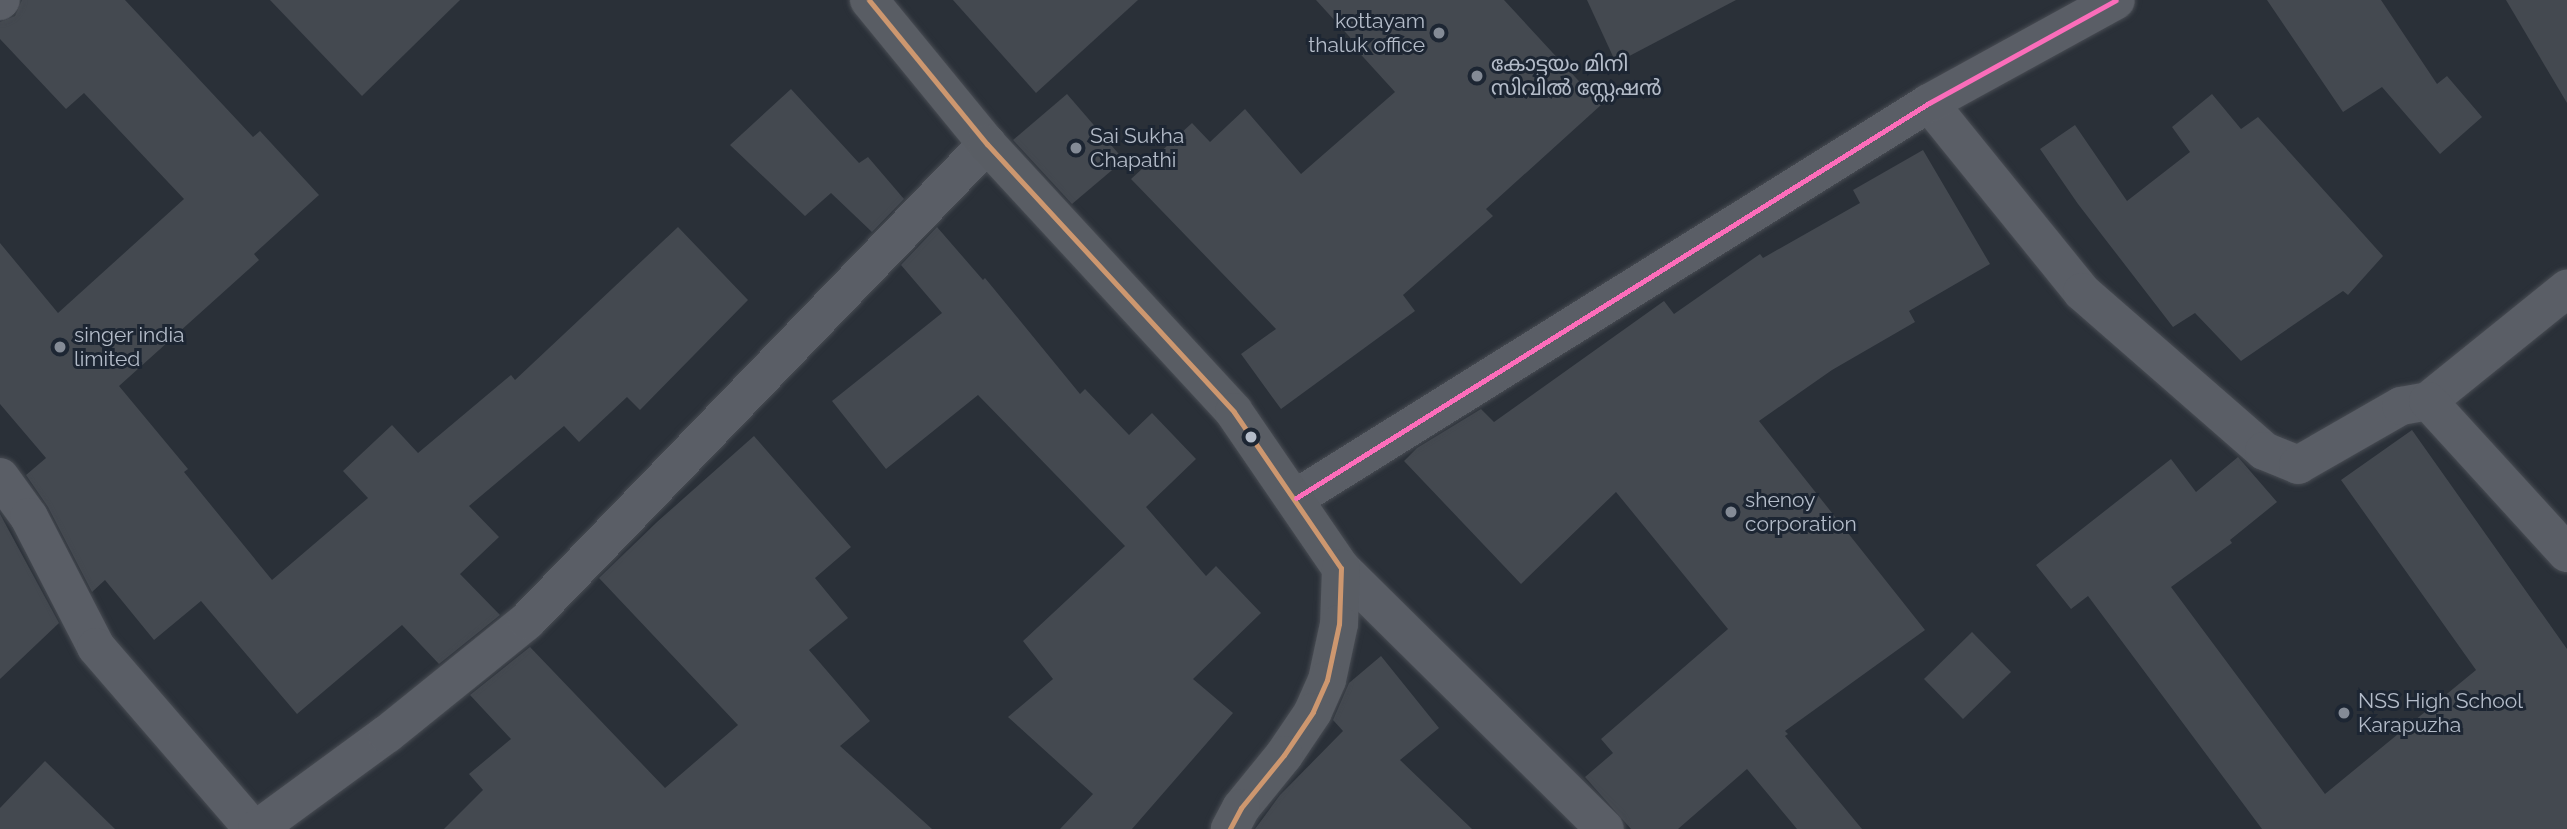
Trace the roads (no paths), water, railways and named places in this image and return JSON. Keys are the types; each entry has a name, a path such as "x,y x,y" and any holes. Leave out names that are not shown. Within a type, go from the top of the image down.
{"main road":[{"path":"869,0 987,144 1234,412 1296,498 1341,568 1339,624 1322,691 1313,712 1241,808 1230,829"}],"street":[{"path":"1296,498 1929,103 2116,0"},
{"path":"1929,103 2082,292 2264,451 2298,465 2402,406 2428,401 2567,289"},
{"path":"0,477 29,517 96,647 255,829 387,734 527,621 987,144"},
{"path":"2428,401 2567,553"},
{"path":"1341,568 1605,829"}],"place":[{"name":"kottayam thaluk office","path":"1439,33"},
{"name":"കോട്ടയം മിനി സിവിൽ സ്റ്റേഷൻ","path":"1477,76"},
{"name":"Sai Sukha Chapathi","path":"1076,148"},
{"name":"singer india limited","path":"60,347"},
{"name":"shenoy corporation","path":"1731,512"},
{"name":"NSS High School Karapuzha","path":"2344,713"}]}
